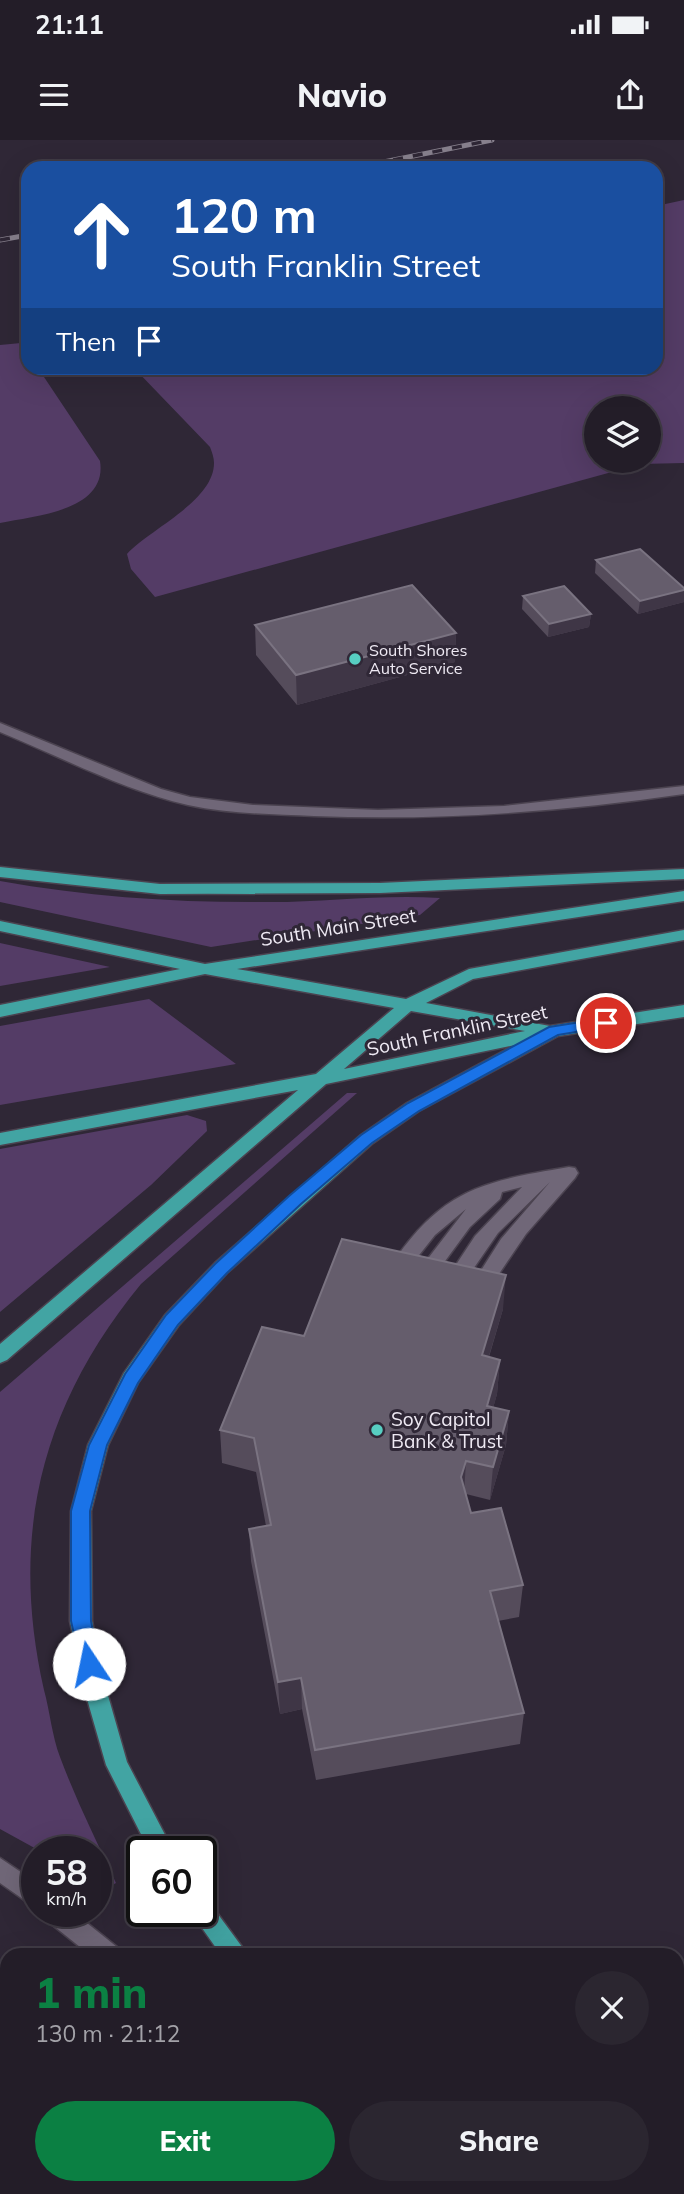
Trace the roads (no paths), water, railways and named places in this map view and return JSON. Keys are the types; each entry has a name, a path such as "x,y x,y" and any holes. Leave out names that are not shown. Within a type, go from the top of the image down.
{"main road":[{"path":"0,872 160,890 380,888 684,874"},
{"name":"South Main Street","path":"0,1011 205,969 684,895"},
{"path":"0,926 205,969 555,1031"},
{"path":"0,1354 406,1006 469,974 684,935"},
{"name":"South Franklin Street","path":"323,1079 555,1031 684,1011"},
{"path":"155,1836 117,1765 94,1685 81,1621 81,1511 98,1445 131,1378 172,1320 221,1268 367,1139 413,1107 555,1031"},
{"path":"0,1139 323,1079"},
{"path":"214,1927 231,1948"}],"street":[{"path":"0,727 156,792 190,801 253,809 378,814 504,810 684,790"},
{"path":"388,1283 427,1229 462,1203 505,1184 569,1173 527,1216 492,1265 471,1303"},
{"path":"445,1297 465,1261 502,1214 543,1178"},
{"path":"416,1290 430,1264 464,1222 505,1184"},
{"path":"0,1869 21,1885"},
{"path":"73,1927 100,1948"}],"railway":[{"path":"388,161 492,140"},
{"path":"0,240 21,236"}],"place":[{"name":"South Shores Auto Service","path":"355,659"},
{"name":"Soy Capitol Bank & Trust","path":"377,1430"}]}
